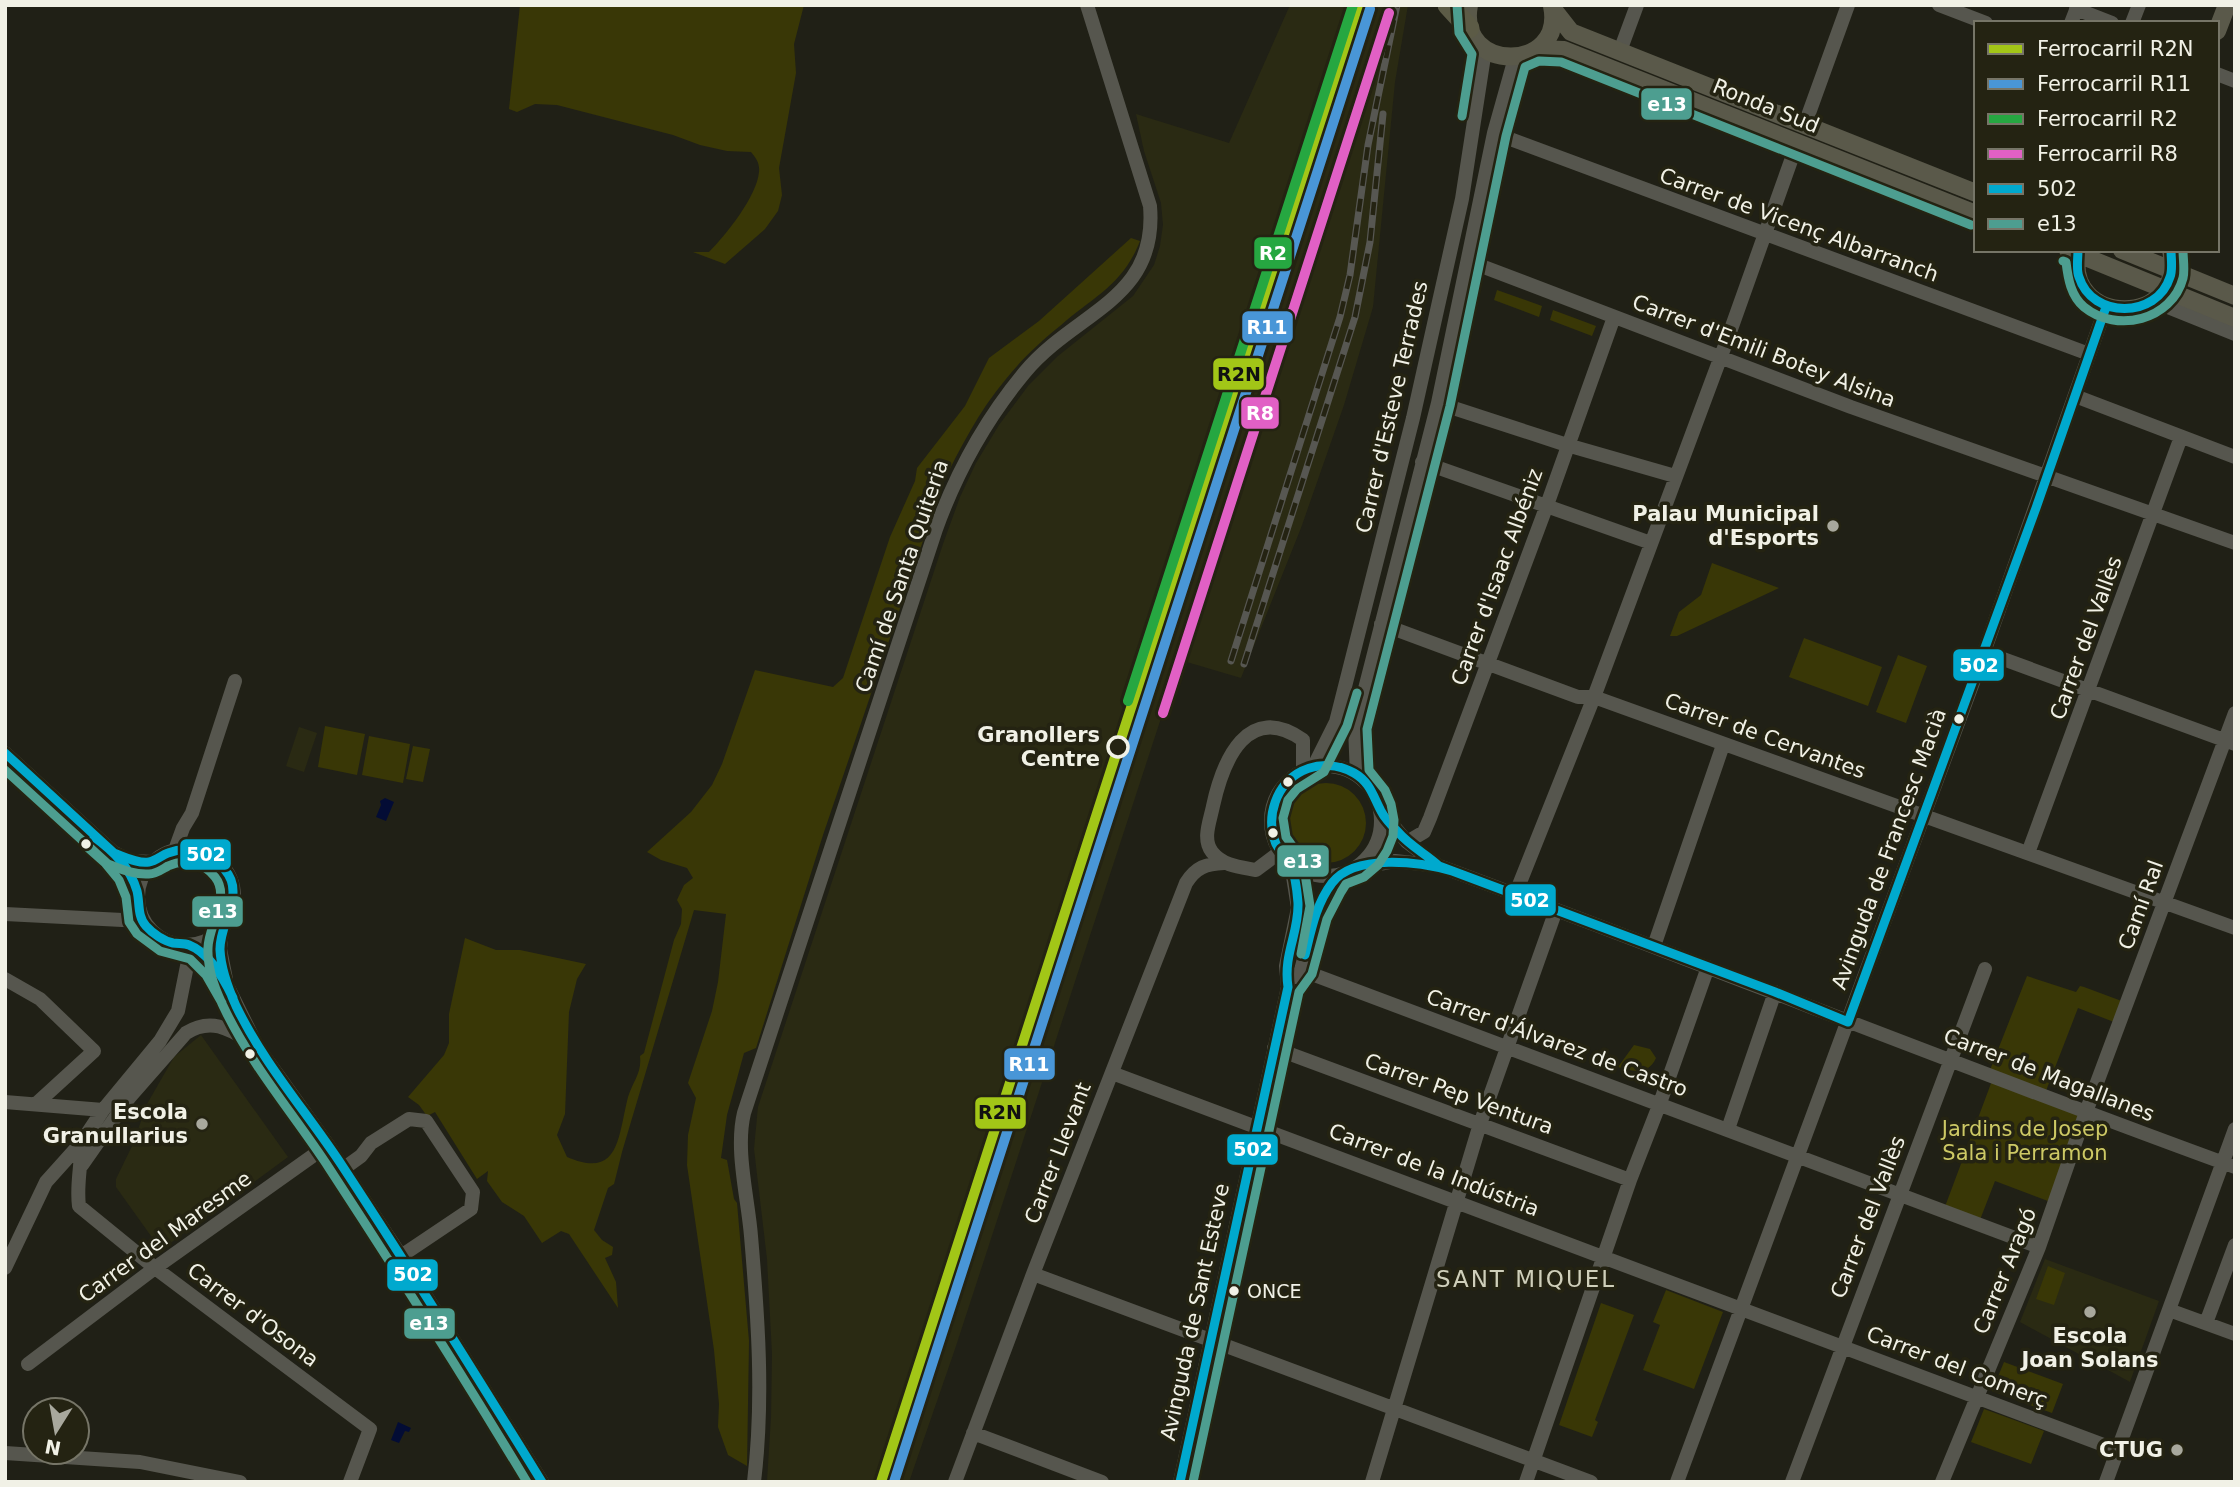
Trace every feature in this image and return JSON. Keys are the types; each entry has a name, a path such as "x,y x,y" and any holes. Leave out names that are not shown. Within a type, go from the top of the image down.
{"highway":[{"path":"1448,5 1469,28"}],"main road":[{"path":"1469,5 1469,28 1475,39 1485,50 1502,57 1515,58 1537,49 1549,34 1553,24 1553,7"},
{"path":"2219,26 2227,5"},
{"name":"Ronda Sud","path":"1553,7 1571,32 1974,192"},
{"name":"Ronda Sud","path":"1537,49 1564,50 1974,213"},
{"path":"2074,252 2078,277 2090,296 2106,307 2134,310 2159,295 2173,271 2171,252"},
{"path":"2076,252 2159,295 2235,318"},
{"path":"2127,252 2235,296"}],"street":[{"name":"Camí de Santa Quiteria","path":"754,1482 758,1452 759,1328 741,1132 744,1113 936,529 957,476 984,427 1028,369 1065,334 1116,297 1140,268 1147,251 1151,229 1150,206 1087,5"},
{"path":"1620,51 1637,5"},
{"path":"1805,124 1848,5"},
{"path":"1939,5 1981,21"},
{"path":"2075,12 2105,21"},
{"name":"Carrer d'Esteve Terrades","path":"1308,768 1336,722 1413,418 1462,200 1485,50"},
{"name":"Carrer d'Esteve Terrades","path":"1357,775 1356,728 1438,403 1494,133 1515,58"},
{"name":"Carrer de Vicenç Albarranch","path":"1494,133 2089,354"},
{"path":"1515,895 1594,697 1793,155 1803,145"},
{"name":"Carrer d'Emili Botey Alsina","path":"1468,261 1720,359 2235,543"},
{"path":"2159,295 2235,334"},
{"name":"Avinguda de Francesc Macià","path":"1677,1482 1849,1022 2106,307"},
{"name":"Carrer d'Isaac Albéniz","path":"1408,842 1424,832 1547,505 1614,317"},
{"path":"2075,396 2235,457"},
{"path":"1438,403 1567,445 1675,476"},
{"name":"Carrer del Vallès","path":"2028,853 2090,691 2181,437"},
{"path":"1422,462 1651,543"},
{"name":"Carrer de Cervantes","path":"1381,624 1578,697 1594,697 1723,745 1924,814 2235,928"},
{"path":"1984,652 2230,742"},
{"path":"175,850 192,813 235,681"},
{"name":"Camí Ral","path":"2086,1112 2165,903 2230,742 2235,713"},
{"path":"1224,863 1210,848 1207,833 1218,784 1234,748 1254,732 1267,727 1282,728 1303,740 1308,768"},
{"path":"1654,946 1723,745"},
{"path":"5,753 114,853 131,876 138,893 142,921 158,936 173,943 189,945 202,942 222,929 234,902 233,885 217,860 190,849 175,850 152,862 143,874 138,893"},
{"path":"1357,868 1369,857 1378,843 1382,827 1377,797 1369,785 1357,775 1337,766 1308,768 1288,780 1277,794 1271,829 1280,852 1291,864 1306,873 1338,875 1357,868 1395,861 1439,866"},
{"path":"1381,811 1408,842 1439,866"},
{"path":"192,813 194,840 202,852"},
{"name":"Carrer Llevant","path":"955,1482 1186,883 1202,866 1224,863 1256,870 1280,852"},
{"path":"114,853 132,861 152,862"},
{"name":"Avinguda de Sant Esteve","path":"1180,1482 1288,987 1286,966 1298,908 1291,864"},
{"name":"Carrer de Magallanes","path":"1439,866 1776,992 1951,1062 2229,1164"},
{"name":"Avinguda de Sant Esteve","path":"1288,987 1301,970 1317,911 1338,875"},
{"path":"1372,1482 1480,1124 1556,910"},
{"path":"5,914 142,921"},
{"path":"222,929 220,949 226,983"},
{"path":"189,945 207,957 226,983 257,1046 328,1145 401,1256 542,1482"},
{"path":"5,1268 46,1182 81,1143 103,1110 160,1041 178,1011 189,945"},
{"path":"1526,1482 1603,1256 1708,967"},
{"name":"Carrer del Vallès","path":"1792,1482 1985,969"},
{"name":"Carrer d'Álvarez de Castro","path":"1301,970 2039,1247"},
{"path":"5,979 40,999 94,1051 36,1104"},
{"path":"1728,1129 1776,992"},
{"path":"82,1165 129,1098 186,1033 197,1026 211,1025 235,1032 257,1046"},
{"name":"Carrer Pep Ventura","path":"1274,1048 1630,1180"},
{"name":"Carrer de la Indústria","path":"1112,1073 1742,1308"},
{"path":"5,1102 103,1110"},
{"name":"Carrer Aragó","path":"1942,1482 2039,1247 2086,1112"},
{"path":"343,1169 361,1156 371,1143 409,1119 426,1121 473,1192 471,1209 401,1256"},
{"path":"2106,1482 2169,1310 2229,1164 2235,1129"},
{"path":"81,1143 82,1165"},
{"name":"Carrer del Maresme","path":"28,1364 155,1268 328,1145"},
{"name":"Carrer d'Osona","path":"82,1165 76,1189 79,1206 155,1268 370,1429 350,1482"},
{"path":"2206,1323 2235,1245"},
{"path":"1033,1274 1591,1482"},
{"name":"Carrer del Comerç","path":"1742,1308 2118,1450"},
{"path":"2169,1310 2235,1334"},
{"path":"973,1433 1102,1482"},
{"path":"5,1452 140,1462 203,1478 237,1481"}],"shaded area":[{"path":"1290,5 1408,5 1395,82 1373,307 1344,405 1301,528 1241,678 1180,660 909,1482 767,1482 772,1354 767,1259 754,1149 758,1107 943,544 976,463 999,425 1028,386 1058,356 1133,296 1154,265 1163,225 1161,203 1144,151 1136,114 1229,143"},
{"path":"299,727 317,733 304,772 286,766"},
{"name":"Escola Granullarius","path":"201,1035 288,1157 161,1250 116,1187 116,1179 133,1144 147,1104 174,1057"},
{"name":"Escola Joan Solans","path":"2045,1259 2159,1301 2130,1382 2020,1322"}],"green space":[{"path":"520,5 804,5 794,44 796,73 779,168 782,195 778,211 765,229 725,264 693,252 709,252 732,226 747,203 759,172 758,163 751,152 727,151 700,145 673,135 557,105 535,104 517,112 509,109"},
{"path":"1131,238 1140,241 1116,280 1039,344 996,391 971,430 942,485 823,835 756,1048 744,1053 727,1115 721,1158 727,1160 737,1203 749,1341 747,1466 728,1455 718,1427 719,1404 714,1350 687,1165 688,1135 696,1098 688,1083 712,1011 726,914 694,910 614,1184 608,1188 594,1230 602,1240 613,1247 612,1255 605,1258 616,1282 618,1308 569,1234 561,1231 542,1243 524,1216 502,1202 487,1181 488,1171 477,1179 435,1112 427,1116 419,1105 408,1097 444,1055 449,1043 449,1014 465,938 496,950 520,950 586,964 577,979 569,1012 565,1114 557,1135 567,1157 584,1163 597,1163 607,1158 614,1150 628,1097 638,1072 640,1056 644,1053 674,940 681,924 682,909 677,900 684,885 693,878 687,868 661,860 647,852 691,812 712,785 755,670 833,687 843,678 890,537 915,481 917,468 965,406 989,358 1039,321"},
{"path":"1497,290 1542,306 1539,317 1494,300"},
{"path":"1553,310 1596,326 1592,336 1550,320"},
{"path":"1712,563 1779,588 1677,636 1670,636 1679,612 1701,595"},
{"path":"1804,638 1882,667 1868,706 1789,677"},
{"path":"1898,655 1927,666 1906,723 1876,712"},
{"path":"325,726 365,734 357,775 318,767"},
{"path":"369,736 410,744 403,783 362,775"},
{"path":"413,746 430,749 423,782 406,779"},
{"path":"1318,783 1334,783 1348,789 1360,801 1366,815 1366,831 1360,845 1348,857 1334,863 1318,863 1304,857 1292,845 1286,831 1286,815 1292,801 1304,789"},
{"name":"Jardins de Josep Sala i Perramon","path":"2027,976 2076,992 2080,986 2084,987 2127,1003 2119,1024 2078,1008 2044,1096 2086,1112 2048,1201 1995,1181 1978,1225 1943,1212 1993,1078 1988,1075"},
{"path":"1634,1045 1650,1049 1656,1058 1645,1070 1618,1067"},
{"path":"2048,1266 2065,1273 2054,1305 2036,1299"},
{"path":"1666,1290 1723,1312 1694,1389 1643,1370 1660,1325 1653,1322"},
{"path":"1601,1303 1634,1315 1595,1420 1598,1422 1592,1437 1559,1425"},
{"path":"2004,1362 2063,1384 2052,1413 1992,1391"},
{"path":"1984,1409 2044,1431 2031,1464 1971,1442"}],"water":[{"path":"385,798 394,802 386,821 376,817 380,801"},
{"path":"398,1422 411,1428 409,1432 405,1431 399,1443 391,1440"}],"railway":[{"path":"1231,661 1340,317 1350,275 1368,145 1397,5"},
{"path":"1244,664 1355,317 1370,242 1383,114"}],"rail line":[{"name":"R2","path":"1128,701 1353,5"},
{"name":"R2N","path":"881,1482 1358,5"},
{"name":"R11","path":"894,1482 1370,9"},
{"name":"R8","path":"1163,713 1389,13"}],"transit line":[{"name":"e13","path":"1457,5 1459,33 1472,54 1462,116"},
{"name":"e13","path":"1193,1482 1299,992 1312,974 1327,919 1341,892 1346,884 1364,877 1378,865 1393,836 1391,804 1385,790 1369,770 1367,729 1450,406 1506,136 1525,67 1539,61 1561,62 1971,225"},
{"name":"502","path":"2078,252 2078,274 2086,291 2097,301 2110,307 2124,308 2139,307 2152,301 2163,291 2171,274 2171,252"},
{"name":"e13","path":"2063,261 2066,262 2073,292 2084,307 2112,320 2127,321 2156,313 2168,304 2184,275 2183,252"},
{"name":"502","path":"1848,1022 2036,508 2106,307"},
{"name":"e13","path":"1301,954 1310,906 1303,861 1286,837 1283,818 1288,800 1297,789 1324,772 1347,726 1357,693"},
{"name":"502","path":"5,753 114,853 145,862 176,851 192,850 207,855 225,870 233,889 220,950 225,979 236,1006 272,1068 328,1144 542,1482"},
{"name":"502","path":"1180,1482 1288,987 1289,954 1298,903 1293,870 1276,844 1272,823 1279,793 1293,777 1308,768 1322,766 1348,770 1367,785 1393,827 1439,866 1848,1022"},
{"name":"e13","path":"5,770 108,864 133,873 149,874 187,862 200,865 215,877 221,893 209,939 208,957 213,982 227,1014 263,1074 380,1246 527,1482"},
{"name":"502","path":"94,837 114,854 130,874 137,891 141,918 146,926 166,941 197,949 210,960 233,998"},
{"name":"e13","path":"87,847 119,880 126,897 129,922 137,934 160,951 190,959 206,975 222,1003"},
{"name":"502","path":"1305,955 1322,900 1332,883 1342,874 1356,867 1389,862 1452,871"}],"place":[{"name":"Palau Municipal d'Esports","path":"1833,526"},
{"name":"Granollers Centre","path":"1118,747"},
{"name":"Escola Granullarius","path":"202,1124"},
{"name":"ONCE","path":"1234,1291"},
{"name":"Escola Joan Solans","path":"2090,1312"},
{"name":"CTUG","path":"2177,1450"}],"district":[{"name":"SANT MIQUEL","path":"1526,1279"}]}
